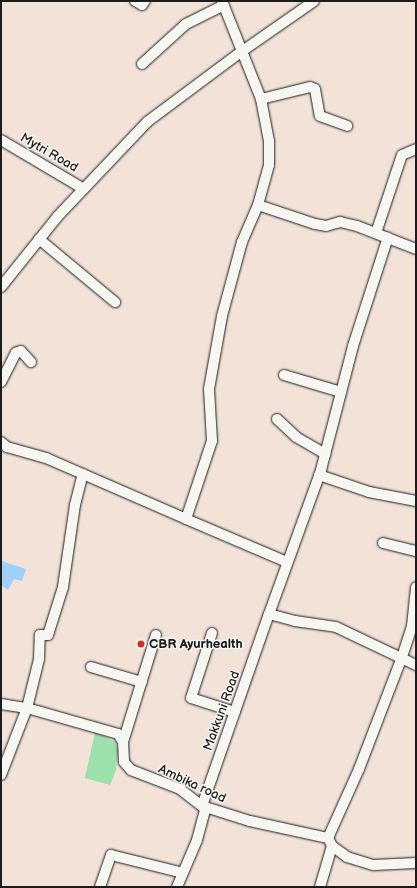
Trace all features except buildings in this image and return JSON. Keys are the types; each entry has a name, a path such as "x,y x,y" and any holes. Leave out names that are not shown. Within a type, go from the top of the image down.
{"street":[{"path":"135,1 142,5 145,1"},
{"path":"1,287 39,239 148,122 241,52 314,1"},
{"path":"142,64 186,24 223,3 241,52 261,99 269,140 269,165 258,205 242,242 222,316 209,389 212,441 186,519"},
{"path":"261,99 310,87 315,89 320,116 347,126"},
{"name":"Mytri Road","path":"1,140 84,189"},
{"path":"376,233 402,155 416,149"},
{"path":"258,205 315,224 326,226 340,222 388,237 416,249"},
{"name":"Makkuni Road","path":"177,887 199,834 204,806 287,562 326,454 353,346 388,237"},
{"path":"39,239 115,302"},
{"path":"1,382 16,353 21,351 31,362"},
{"path":"284,375 341,392"},
{"path":"277,420 296,437 326,454"},
{"path":"1,442 7,447 46,458 287,562"},
{"path":"1,774 27,708 39,659 40,635 48,635 63,587 75,505 83,474"},
{"path":"319,475 370,492 416,501"},
{"path":"383,543 416,552"},
{"path":"320,887 330,842 402,657 412,626 416,588"},
{"path":"269,614 295,621 336,627 387,652 402,657 416,665"},
{"path":"212,633 190,698 236,712"},
{"path":"123,742 156,635"},
{"path":"91,667 142,682"},
{"path":"1,704 27,708 112,732 118,734 123,742"},
{"name":"Ambika road","path":"123,742 124,762 131,770 180,789 204,806 250,821 330,842 347,857 374,865 416,863"},
{"path":"100,887 111,855 183,873"}],"green space":[{"path":"95,732 115,742 118,750 116,770 110,785 85,778"}],"water":[{"path":"2,561 26,569 22,581 14,579 8,590 2,586"}],"place":[{"name":"CBR Ayurhealth","path":"141,644"}]}
